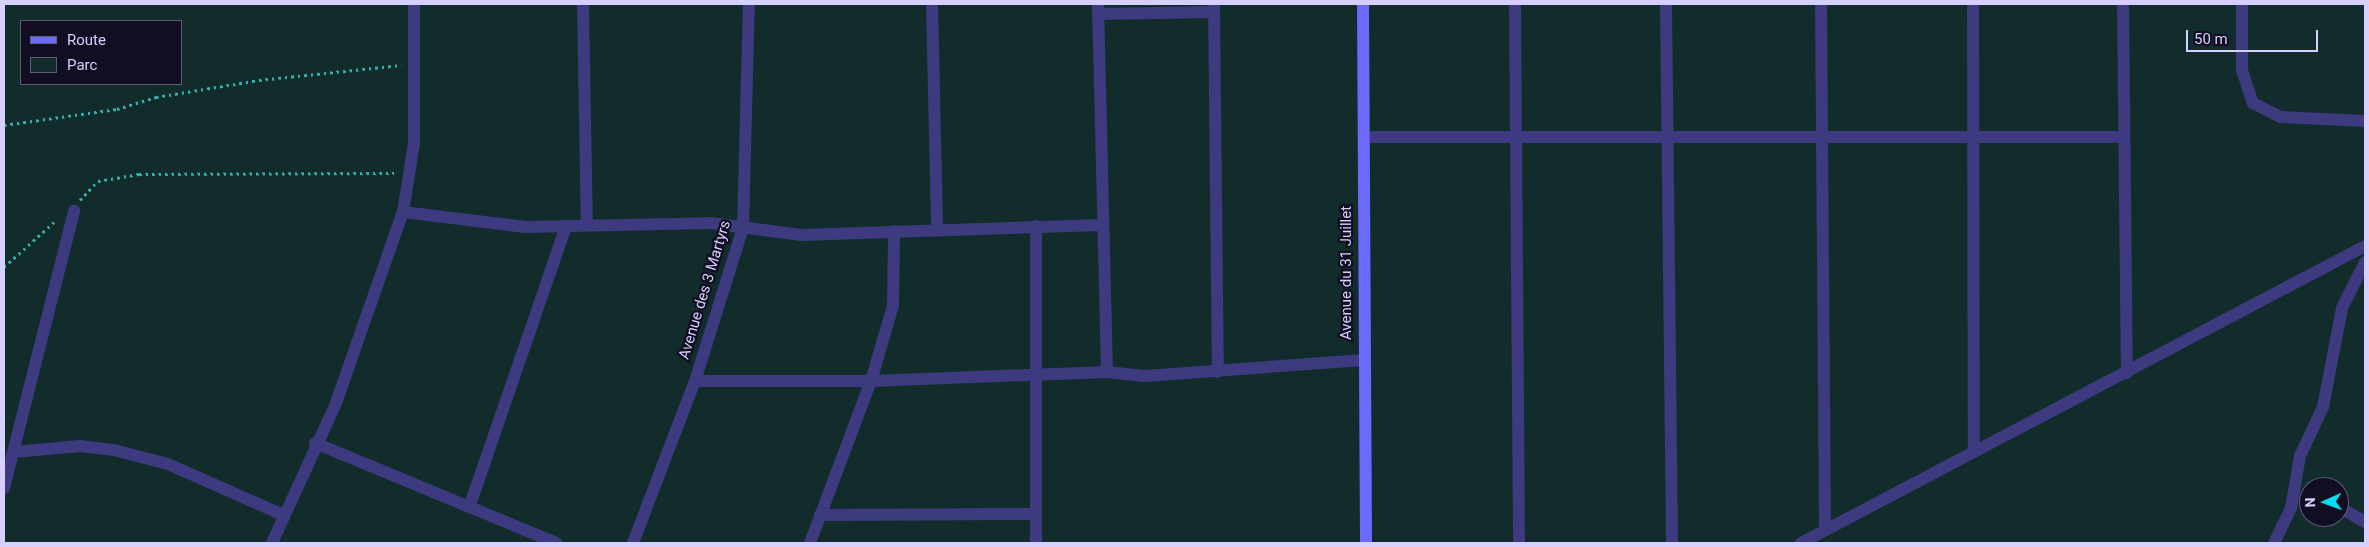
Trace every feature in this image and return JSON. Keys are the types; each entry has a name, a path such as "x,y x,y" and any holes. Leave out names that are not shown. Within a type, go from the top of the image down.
{"street":[{"path":"272,543 315,443 336,402 403,212 412,174 415,64 414,4"},
{"path":"583,4 587,225"},
{"name":"Avenue des 3 Martyrs","path":"633,543 694,381 743,228 749,4"},
{"path":"932,4 937,228"},
{"name":"Avenue du 31 Juillet","path":"1363,4 1363,360 1366,543"},
{"path":"1516,4 1519,543"},
{"path":"1666,4 1672,543"},
{"path":"1821,4 1825,530"},
{"path":"1974,4 1974,451"},
{"path":"2123,4 2127,373"},
{"path":"2242,4 2242,70 2253,103 2280,117 2365,121"},
{"path":"1108,372 1102,224 1098,9 1214,8 1218,372"},
{"path":"1364,137 2124,137"},
{"path":"4,488 16,452 74,211"},
{"path":"403,212 525,227 710,223 801,235 937,228 1102,224"},
{"path":"470,505 566,226"},
{"path":"1036,226 1036,543"},
{"path":"810,543 871,381 893,306 894,231"},
{"path":"1802,543 2365,246"},
{"path":"2274,543 2297,483 2300,456 2323,407 2333,371 2342,308 2365,262"},
{"path":"694,381 871,381 1108,372 1145,376 1363,360"},
{"path":"315,443 470,505 556,543"},
{"path":"16,452 80,446 114,450 168,464 283,514"},
{"path":"2349,513 2365,522"},
{"path":"820,515 1036,514"}],"path":[{"path":"4,125 117,109 156,97 259,80 415,64"},
{"path":"4,267 48,226 74,211 85,190 98,181 139,174 412,174"}],"green space":[{"path":"4,4 2365,4 2365,543 4,543"}]}
